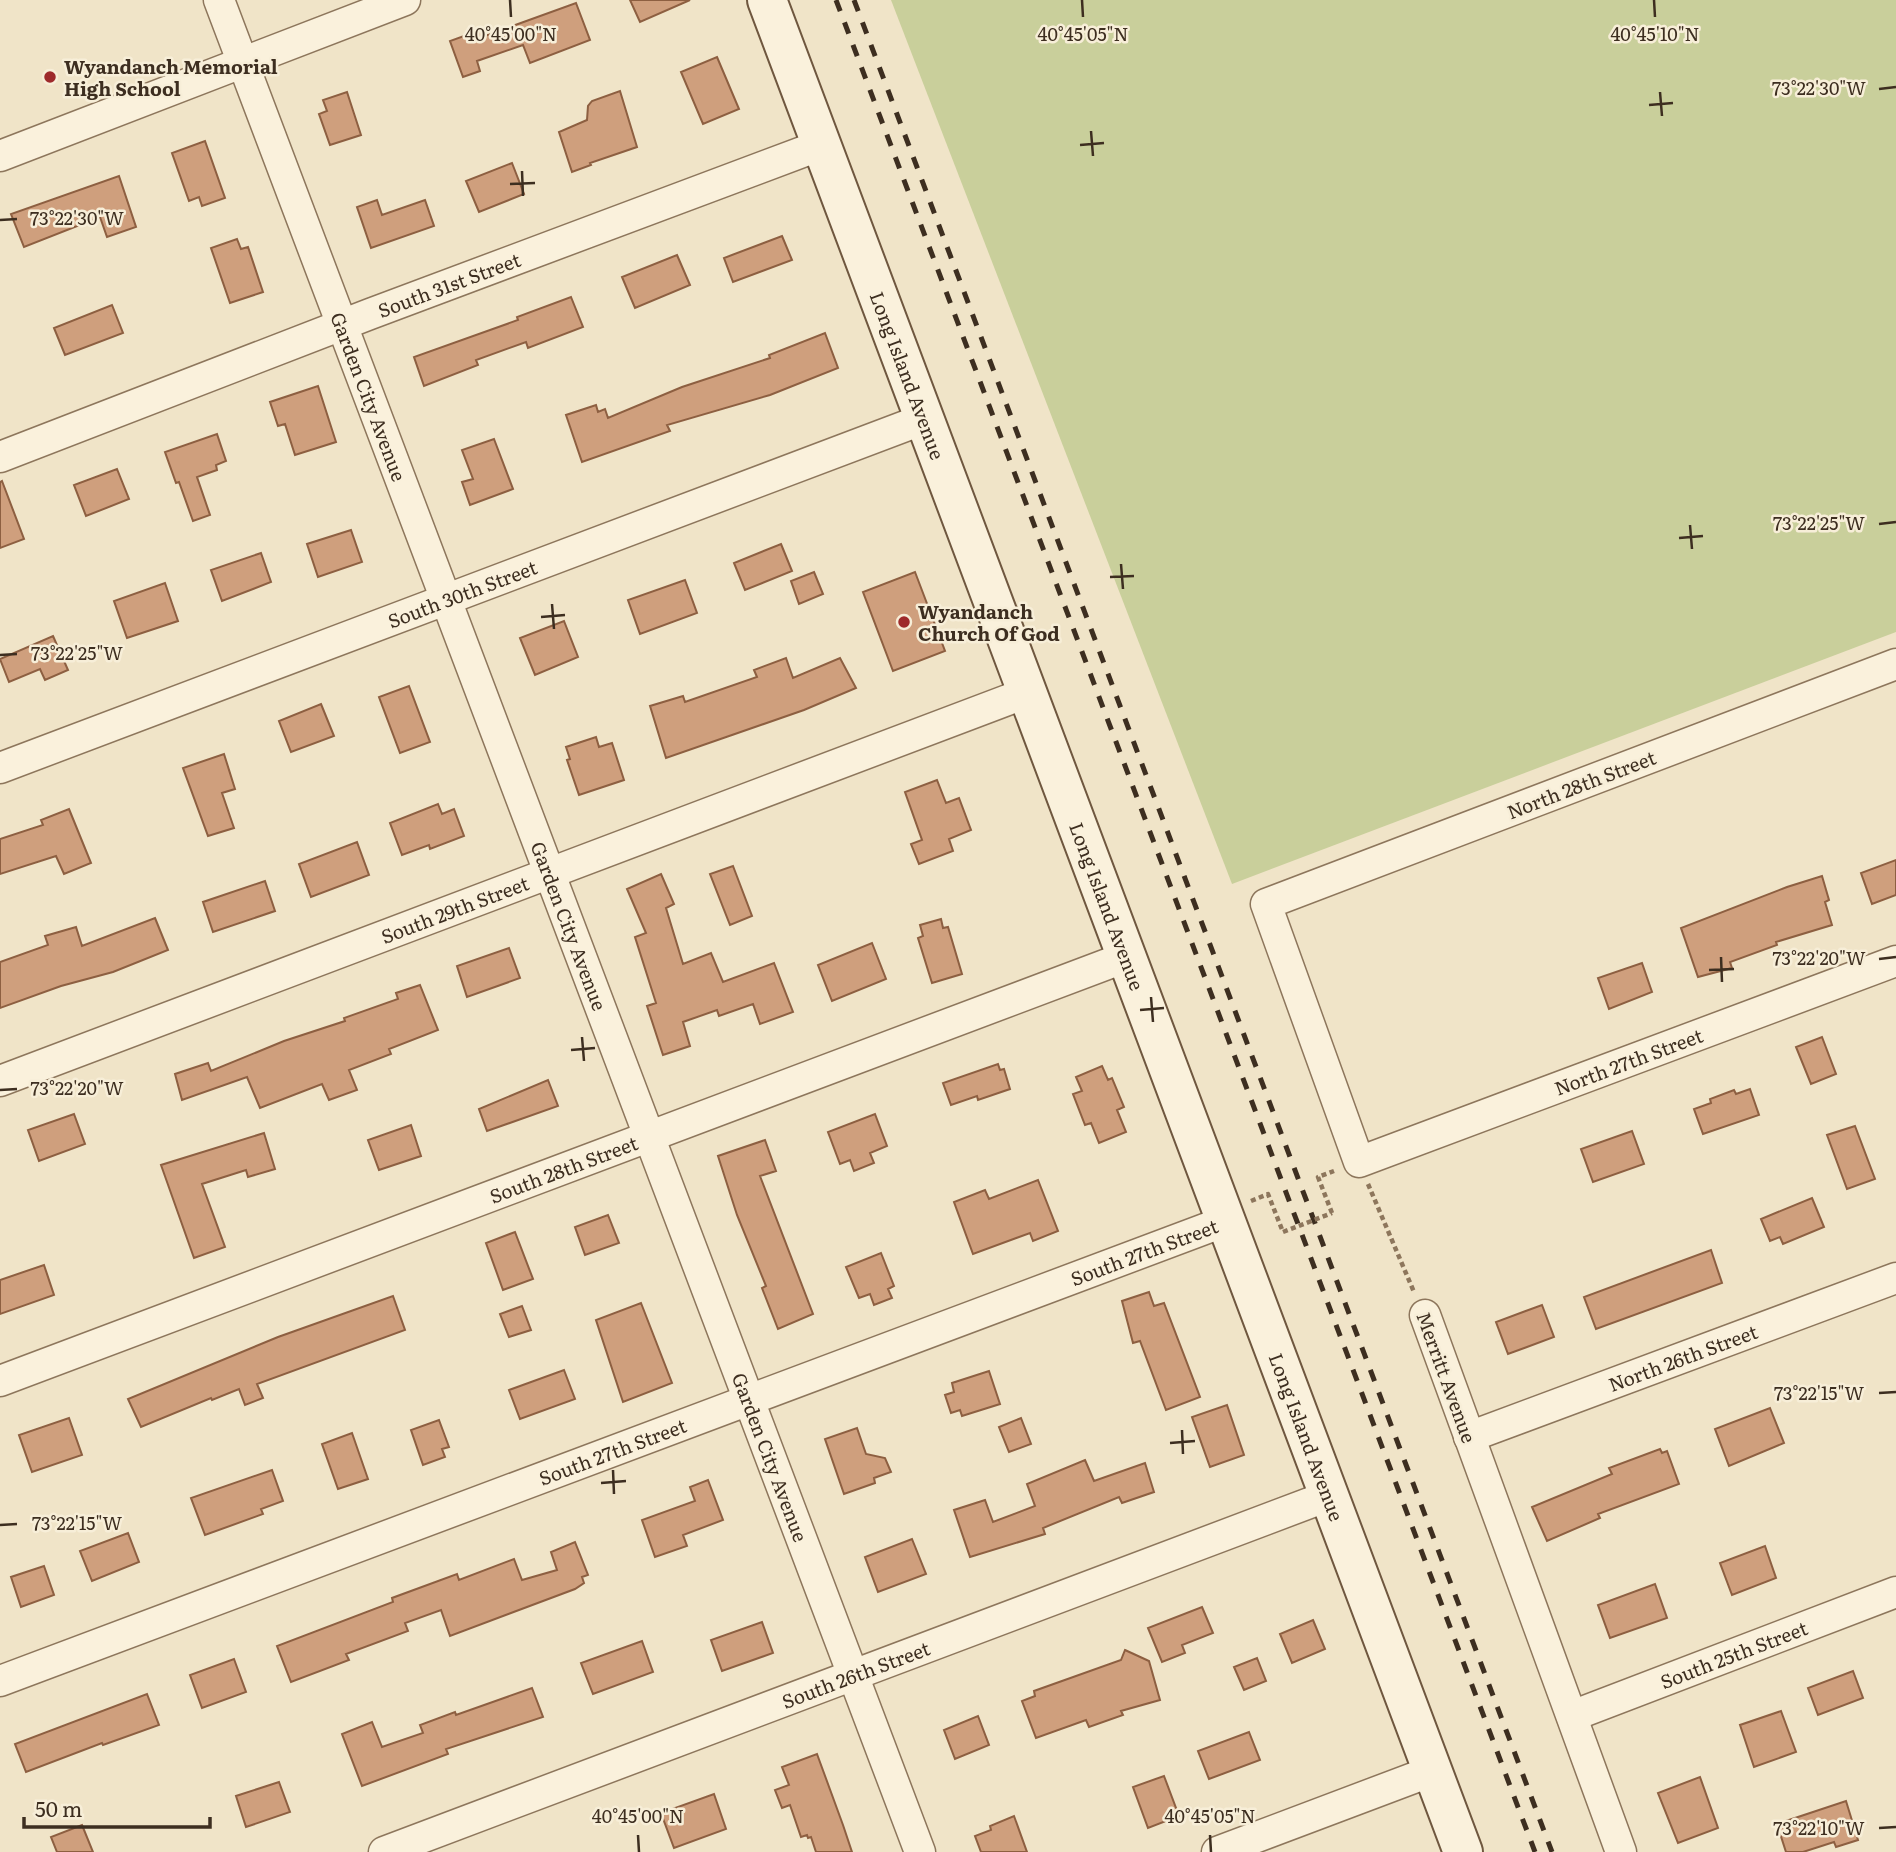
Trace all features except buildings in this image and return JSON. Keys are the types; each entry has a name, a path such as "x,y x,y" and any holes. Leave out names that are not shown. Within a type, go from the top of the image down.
{"street":[{"name":"Garden City Avenue","path":"219,0 920,1852"},
{"path":"0,156 405,0"},
{"name":"Long Island Avenue","path":"766,0 1126,957 1236,1212 1328,1496 1463,1852"},
{"name":"South 31st Street","path":"0,457 821,145"},
{"name":"South 30th Street","path":"0,768 924,419"},
{"name":"North 28th Street","path":"1359,1162 1266,904 1896,664"},
{"name":"South 29th Street","path":"0,1080 1026,693"},
{"name":"South 28th Street","path":"0,1381 1126,957"},
{"name":"North 27th Street","path":"1359,1162 1896,961"},
{"name":"South 27th Street","path":"0,1681 749,1400 1236,1212"},
{"name":"North 26th Street","path":"1469,1437 1896,1278"},
{"name":"Merritt Avenue","path":"1424,1315 1622,1852"},
{"name":"South 26th Street","path":"384,1852 1328,1496"},
{"name":"South 25th Street","path":"1572,1716 1896,1592"},
{"path":"1217,1852 1433,1771"}],"path":[{"name":"Merritt Avenue","path":"1359,1162 1424,1315"},
{"path":"1236,1212 1268,1194 1283,1232 1332,1213 1319,1178"}],"green space":[{"path":"891,0 1896,0 1896,632 1232,884"}],"railway":[{"path":"836,0 1535,1852"},
{"path":"854,0 1552,1852"}],"place":[{"name":"Wyandanch Memorial High School","path":"50,77"},
{"name":"Wyandanch Church Of God","path":"904,622"}]}
